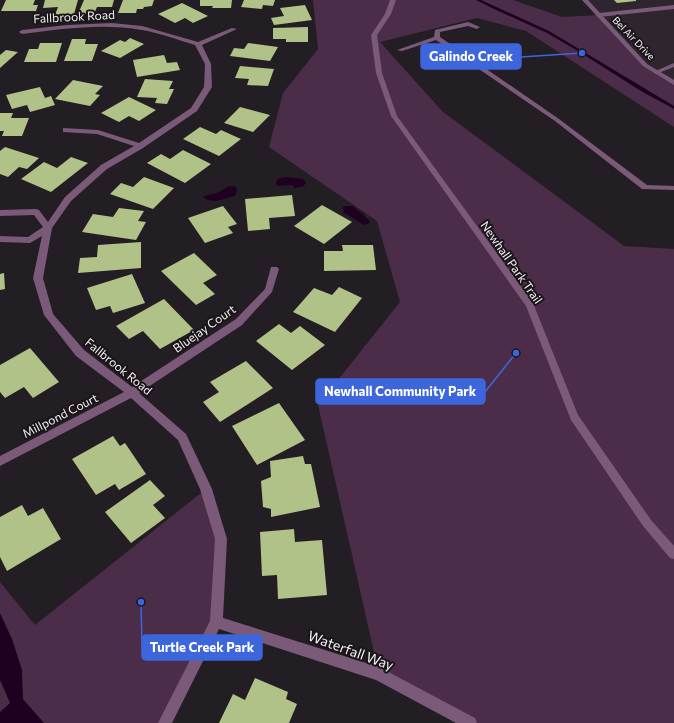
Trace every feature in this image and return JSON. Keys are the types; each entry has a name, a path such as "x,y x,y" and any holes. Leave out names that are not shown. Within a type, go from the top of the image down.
{"street":[{"name":"Bel Air Drive","path":"585,0 645,66 674,83"},
{"name":"Fallbrook Road","path":"22,32 60,28 114,26 142,28 198,44 208,64 208,87 194,109 140,146 104,167 68,199 48,228 38,278 49,315 80,353 132,393 182,437 206,490 221,539 216,622 165,723"},
{"path":"198,44 234,29"},
{"path":"66,130 98,132 140,146"},
{"path":"0,213 36,212 48,228 30,240 0,239"},
{"name":"Bluejay Court","path":"132,393 239,322 269,290 274,269"},
{"name":"Millpond Court","path":"0,461 132,393"},
{"name":"Waterfall Way","path":"216,622 379,674 470,723"}],"lane":[{"name":"Newhall Park Trail","path":"393,0 386,17 374,35 380,73 394,116 530,305 574,417 647,523 674,554"},
{"path":"599,15 674,7"},
{"path":"437,38 437,32 468,24 477,27"},
{"path":"400,50 437,38"},
{"path":"437,38 557,120 645,187 674,188"},
{"path":"656,72 674,65"}],"shaded area":[{"path":"313,0 513,0 562,17 599,15 645,65 674,83 674,127 526,31 477,18 380,42 443,112 624,246 674,249 674,723 470,723 379,674 318,405 400,302 377,221 269,147 283,93 318,49"},
{"path":"585,0 674,0 674,81 645,65"},
{"path":"286,177 303,179 306,182 304,186 295,188 292,185 278,186 276,184 277,179"},
{"path":"231,186 236,187 237,190 235,196 216,201 207,200 203,197 219,192"},
{"path":"344,206 353,206 370,221 368,224 364,225 343,212 344,210 342,208"},
{"path":"206,489 221,539 216,622 165,723 0,723 0,582 35,625"},
{"path":"0,613 12,639 22,670 23,699 44,723 0,723 0,712 10,703 0,680"}],"building":[{"path":"6,0 35,0 33,5 38,5 36,11 1,11"},
{"path":"45,0 78,0 74,14 55,15 58,7 43,8"},
{"path":"84,0 114,0 112,7 97,7 94,14 78,14"},
{"path":"123,0 154,0 152,6 137,9 136,13 118,13"},
{"path":"200,0 232,0 231,8 212,8 213,6 200,6"},
{"path":"244,0 275,0 273,6 263,5 262,9 241,7"},
{"path":"614,0 636,0 636,1 617,3"},
{"path":"182,3 208,16 193,23 185,18 175,23 158,14"},
{"path":"305,5 312,20 274,25 271,18 284,16 280,8"},
{"path":"308,27 308,42 286,42 286,39 273,39 273,28"},
{"path":"130,38 144,44 120,58 101,51 120,40 125,42"},
{"path":"72,39 86,39 85,44 98,44 92,61 64,61"},
{"path":"40,43 62,43 56,62 24,62 29,49 38,49"},
{"path":"248,43 278,47 270,61 230,56 234,48 244,49"},
{"path":"6,50 18,52 0,68 0,55"},
{"path":"164,55 167,63 177,62 180,70 137,77 133,60"},
{"path":"240,66 274,69 268,86 247,85 249,79 235,78"},
{"path":"145,79 173,81 169,89 174,89 167,104 155,103 157,98 137,97"},
{"path":"73,80 103,86 95,94 100,95 90,106 55,99"},
{"path":"40,87 45,98 51,96 55,105 30,112 27,105 12,109 6,95"},
{"path":"129,97 156,110 139,121 129,116 119,122 101,113"},
{"path":"240,107 270,115 253,132 224,123"},
{"path":"0,113 13,113 11,118 29,118 22,136 2,136 4,131 0,131"},
{"path":"200,127 216,134 221,130 241,139 219,156 183,139"},
{"path":"5,147 39,158 27,169 19,167 8,177 0,174 0,151"},
{"path":"183,150 211,164 185,183 147,163 161,154 170,159"},
{"path":"71,157 88,163 51,192 21,179 44,162 57,168"},
{"path":"144,177 174,188 153,209 110,194 121,183 133,187"},
{"path":"292,195 295,216 269,218 270,229 248,231 245,199"},
{"path":"322,205 352,222 324,244 294,226"},
{"path":"223,206 237,224 228,227 233,233 205,243 188,218"},
{"path":"119,208 144,211 138,221 146,222 136,240 82,232 93,214 113,217"},
{"path":"141,242 141,268 78,273 80,258 97,257 98,245"},
{"path":"342,245 373,245 376,270 324,271 324,251 343,251"},
{"path":"194,253 217,275 203,283 215,294 196,305 161,271"},
{"path":"4,273 5,289 0,290 0,274"},
{"path":"132,274 145,303 113,313 110,306 96,310 87,288"},
{"path":"339,287 362,298 335,332 293,312 314,288 332,295"},
{"path":"164,299 194,330 160,349 143,331 129,339 116,326"},
{"path":"279,324 291,333 300,326 325,345 292,370 256,341"},
{"path":"30,348 59,382 33,398 24,387 5,398 0,392 0,365"},
{"path":"246,361 273,388 220,422 203,402 219,392 210,382"},
{"path":"279,403 305,440 257,465 232,426"},
{"path":"113,436 120,446 125,443 146,474 119,490 115,484 96,495 72,459"},
{"path":"303,456 305,464 311,464 320,507 271,517 271,509 263,507 261,481 271,477 270,461"},
{"path":"150,480 165,496 153,505 165,518 131,543 105,512"},
{"path":"22,505 28,516 43,508 61,539 7,571 0,557 0,517"},
{"path":"294,529 295,542 322,540 327,595 278,599 277,575 262,576 260,532"},
{"path":"255,678 288,692 286,699 297,704 289,723 219,723 233,694 245,700"}],"waterway":[{"path":"478,0 548,32 674,108"}],"place":[{"name":"Galindo Creek","path":"582,53"},
{"name":"Newhall Community Park","path":"516,353"},
{"name":"Turtle Creek Park","path":"141,602"}]}
